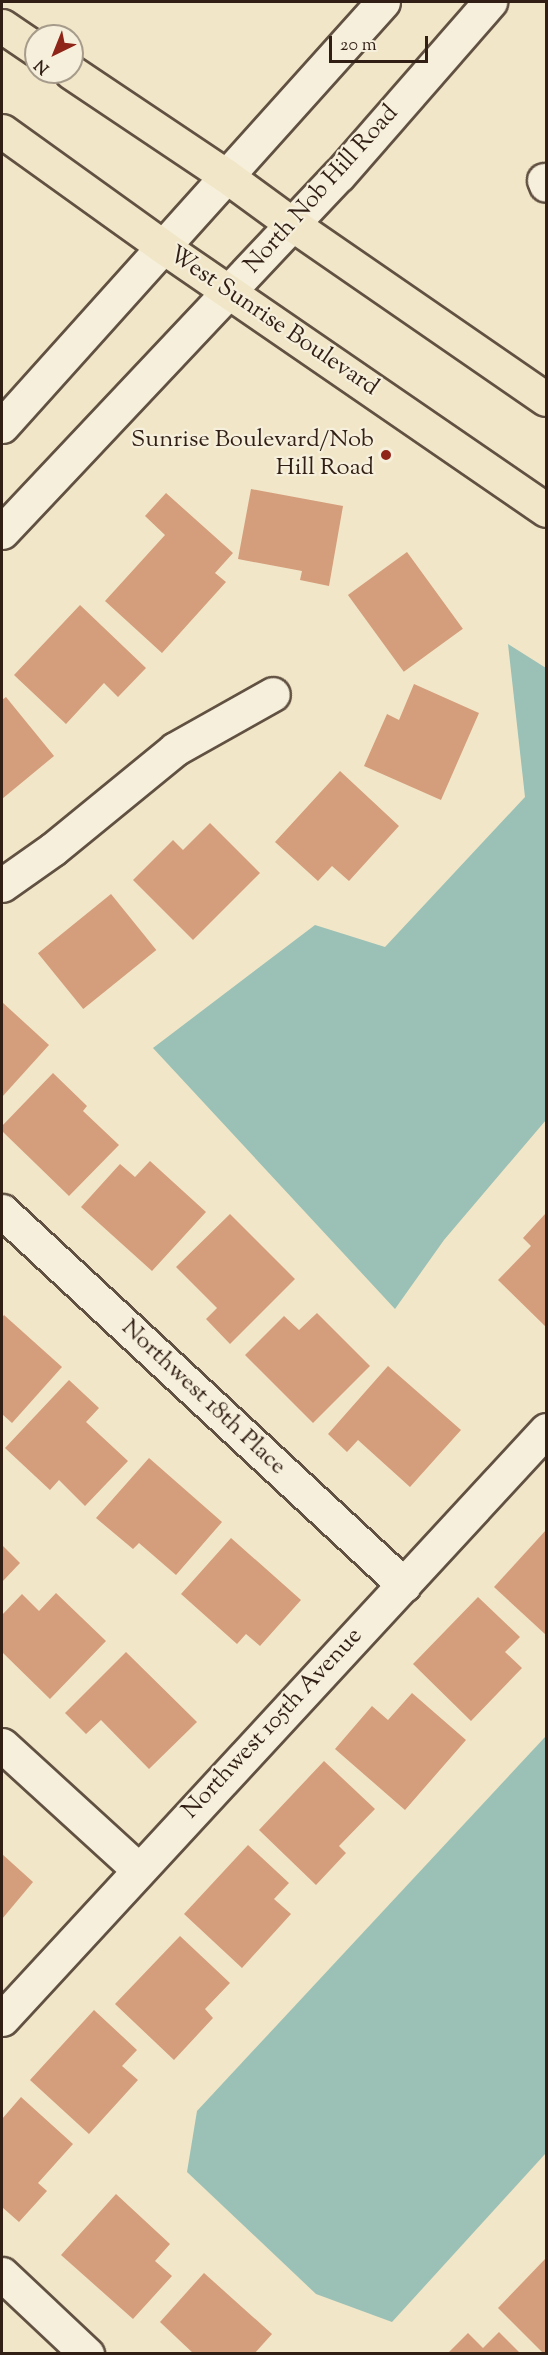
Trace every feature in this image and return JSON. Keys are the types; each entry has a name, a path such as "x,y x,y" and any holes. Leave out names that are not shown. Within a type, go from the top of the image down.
{"highway":[{"path":"2,26 24,41"},
{"path":"84,81 225,175 292,224 546,399"},
{"name":"West Sunrise Boulevard","path":"2,131 162,246 546,510"}],"street":[{"path":"2,426 225,175 383,2"},
{"name":"North Nob Hill Road","path":"2,532 292,224 490,2"},
{"path":"2,885 53,849 175,749 273,694"},
{"name":"Northwest 18th Place","path":"2,1211 404,1585"},
{"name":"Northwest 105th Avenue","path":"2,2019 138,1869 546,1430"},
{"path":"2,1745 138,1869"},
{"path":"2,2274 87,2354"}],"water":[{"path":"508,644 546,668 546,1120 444,1240 395,1309 153,1048 315,925 385,947 525,797"},
{"path":"546,1736 546,2153 392,2322 316,2294 187,2172 197,2111"}],"building":[{"path":"251,489 343,506 329,586 300,580 302,571 238,559"},
{"path":"166,493 233,553 215,573 226,582 162,653 105,601 165,535 145,516"},
{"path":"407,552 463,629 404,672 348,595"},
{"path":"80,605 146,668 118,697 104,683 66,724 14,675"},
{"path":"414,684 479,713 441,800 364,766 387,714 399,720"},
{"path":"6,697 54,756 2,799 2,700"},
{"path":"340,771 399,826 349,881 332,866 318,881 275,842"},
{"path":"210,823 260,873 193,940 133,880 173,840 183,850"},
{"path":"111,894 156,950 83,1009 38,953"},
{"path":"2,1002 49,1045 2,1097"},
{"path":"53,1073 87,1106 83,1111 119,1145 69,1196 2,1131 2,1126"},
{"path":"150,1161 206,1212 152,1271 81,1207 120,1164 135,1177"},
{"path":"546,1213 546,1327 498,1280 531,1246 523,1238"},
{"path":"230,1214 295,1279 230,1344 206,1319 217,1308 176,1267"},
{"path":"317,1313 370,1366 313,1423 245,1355 284,1316 299,1330"},
{"path":"4,1315 62,1367 12,1423 2,1414 2,1318"},
{"path":"388,1366 461,1430 410,1487 358,1440 347,1452 328,1434"},
{"path":"69,1380 99,1408 86,1422 128,1461 85,1506 59,1480 50,1490 5,1448"},
{"path":"149,1458 222,1522 176,1575 139,1543 133,1549 96,1518"},
{"path":"546,1530 546,1635 494,1587"},
{"path":"231,1538 301,1600 260,1646 246,1634 237,1644 181,1594"},
{"path":"2,1545 20,1563 2,1582"},
{"path":"56,1593 106,1641 50,1699 2,1652 2,1615 22,1594 39,1611"},
{"path":"478,1597 520,1637 505,1652 522,1668 471,1721 413,1664"},
{"path":"126,1652 197,1722 149,1769 101,1720 86,1734 65,1713"},
{"path":"412,1693 466,1740 405,1810 335,1749 372,1706 388,1720"},
{"path":"324,1761 375,1809 339,1846 346,1853 316,1885 259,1830"},
{"path":"248,1845 289,1883 274,1899 291,1914 242,1968 184,1914"},
{"path":"2,1854 33,1882 2,1919"},
{"path":"180,1936 230,1983 205,2009 213,2018 174,2060 115,2004"},
{"path":"94,2010 137,2050 122,2066 138,2080 89,2134 30,2080"},
{"path":"21,2097 73,2144 38,2183 47,2191 19,2222 2,2207 2,2119"},
{"path":"116,2194 170,2244 155,2261 172,2276 133,2319 61,2255"},
{"path":"546,2258 546,2354 544,2354 498,2308"},
{"path":"204,2273 272,2334 254,2354 194,2354 160,2322"},
{"path":"499,2332 521,2354 447,2354 468,2333 483,2348"}],"place":[{"name":"Sunrise Boulevard/Nob Hill Road","path":"386,455"}]}
